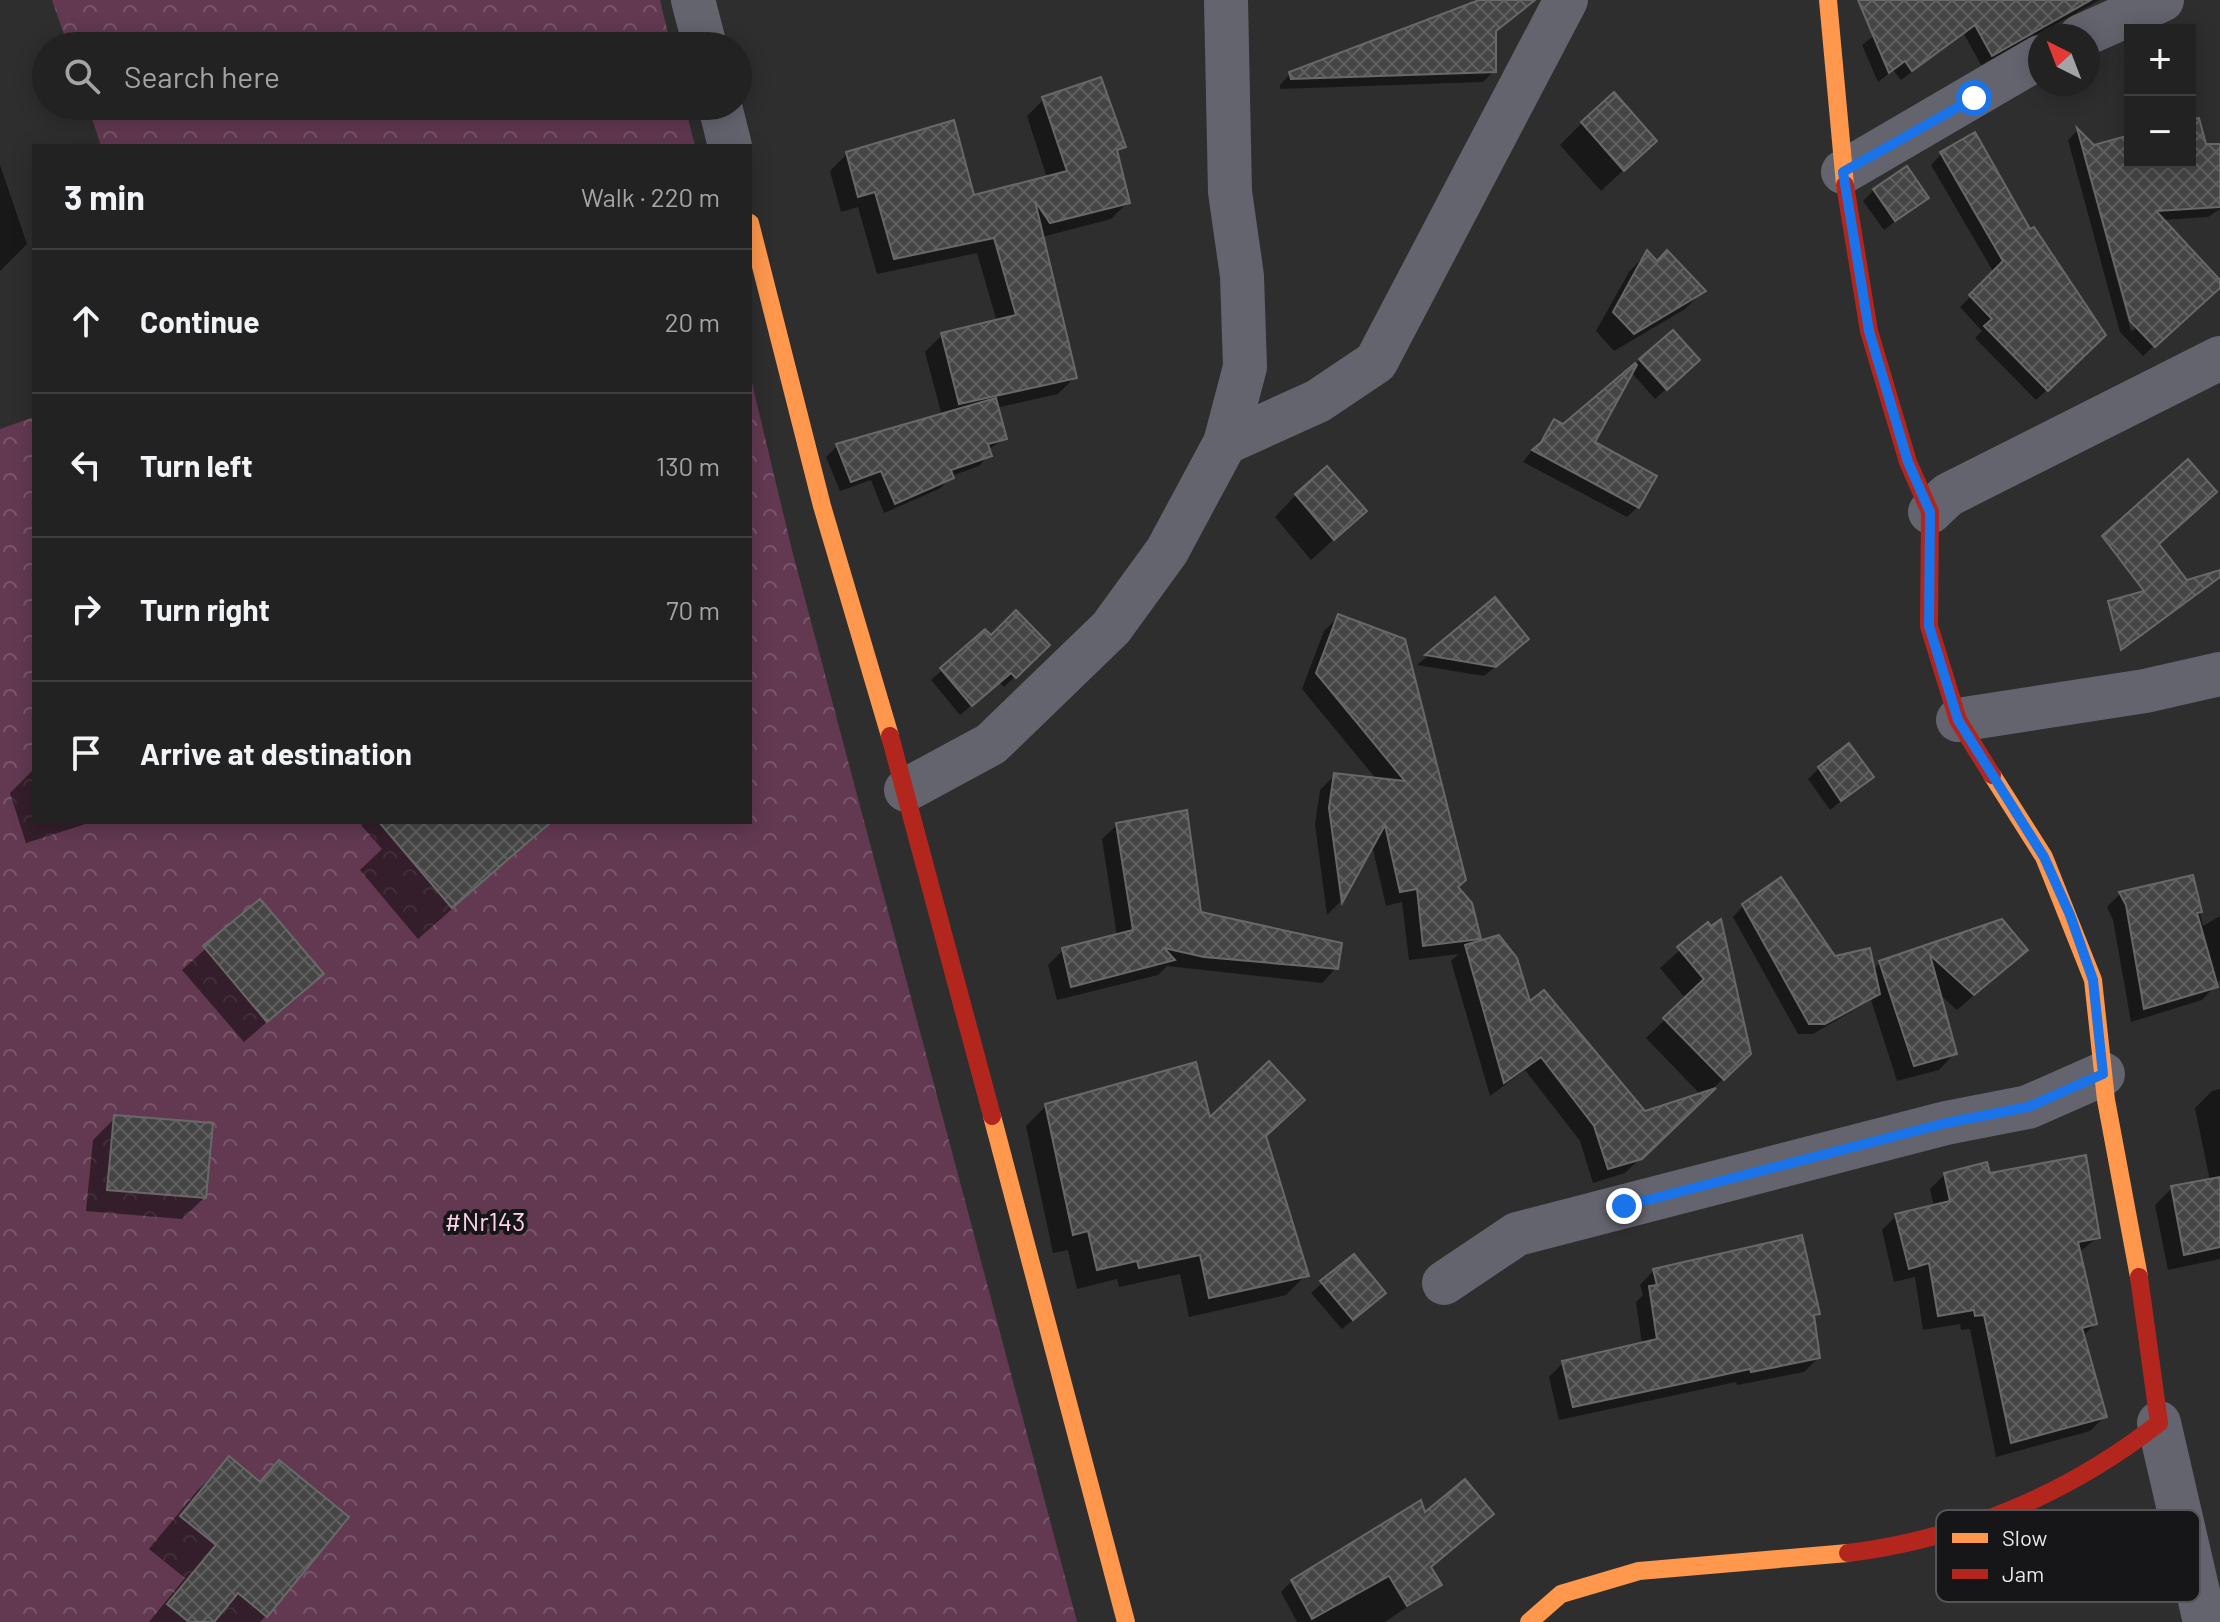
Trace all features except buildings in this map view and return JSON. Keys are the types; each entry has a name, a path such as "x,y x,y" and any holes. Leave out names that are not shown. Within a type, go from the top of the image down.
{"street":[{"path":"693,0 701,32"},
{"path":"906,790 991,744 1111,628 1167,551 1225,443 1245,367 1242,276 1230,192 1226,0"},
{"path":"1225,443 1318,401 1376,362 1566,0"},
{"path":"1828,0 1843,172 1869,331 1908,462 1930,512 1929,626 1958,720 2044,857 2070,915 2093,980 2103,1074 2144,1306 2159,1423 2179,1510"},
{"path":"2100,28 2162,0"},
{"path":"1843,172 2028,64"},
{"path":"724,120 730,144"},
{"path":"752,231 822,506 906,790 1126,1622"},
{"path":"1930,512 1948,495 2220,358"},
{"path":"1958,720 2145,691 2220,674"},
{"path":"1444,1283 1517,1234 1946,1123 2028,1107 2103,1074"},
{"path":"2010,1510 2061,1491 2128,1449 2159,1423"},
{"path":"1529,1622 1559,1595 1663,1568 1889,1546 1936,1533"},
{"path":"2200,1600 2205,1622"}],"green space":[{"path":"52,0 660,0 668,32 63,32"},
{"path":"93,120 688,120 694,144 100,144"},
{"name":"#Nr143","path":"752,383 793,554 1077,1622 0,1622 0,429 32,418 32,824 752,824"}],"traffic: slow":[{"path":"1828,0 1845,185"},
{"path":"752,231 822,506 890,736"},
{"path":"1992,775 2044,857 2093,980 2106,1100 2139,1277"},
{"path":"992,1116 1126,1622"},
{"path":"1529,1622 1561,1594 1639,1571 1848,1553"}],"traffic: jam":[{"path":"1845,185 1869,331 1908,462 1930,512 1929,626 1958,720 1992,775"},
{"path":"890,736 992,1116"},
{"path":"2009,1510 2088,1471 2159,1423 2139,1277"},
{"path":"1848,1553 1936,1536"}],"route":[{"path":"1624,1206 1946,1123 2028,1107 2103,1074 2093,980 2070,915 2044,857 1958,720 1929,626 1930,512 1908,462 1869,331 1843,172 1974,98"}]}
